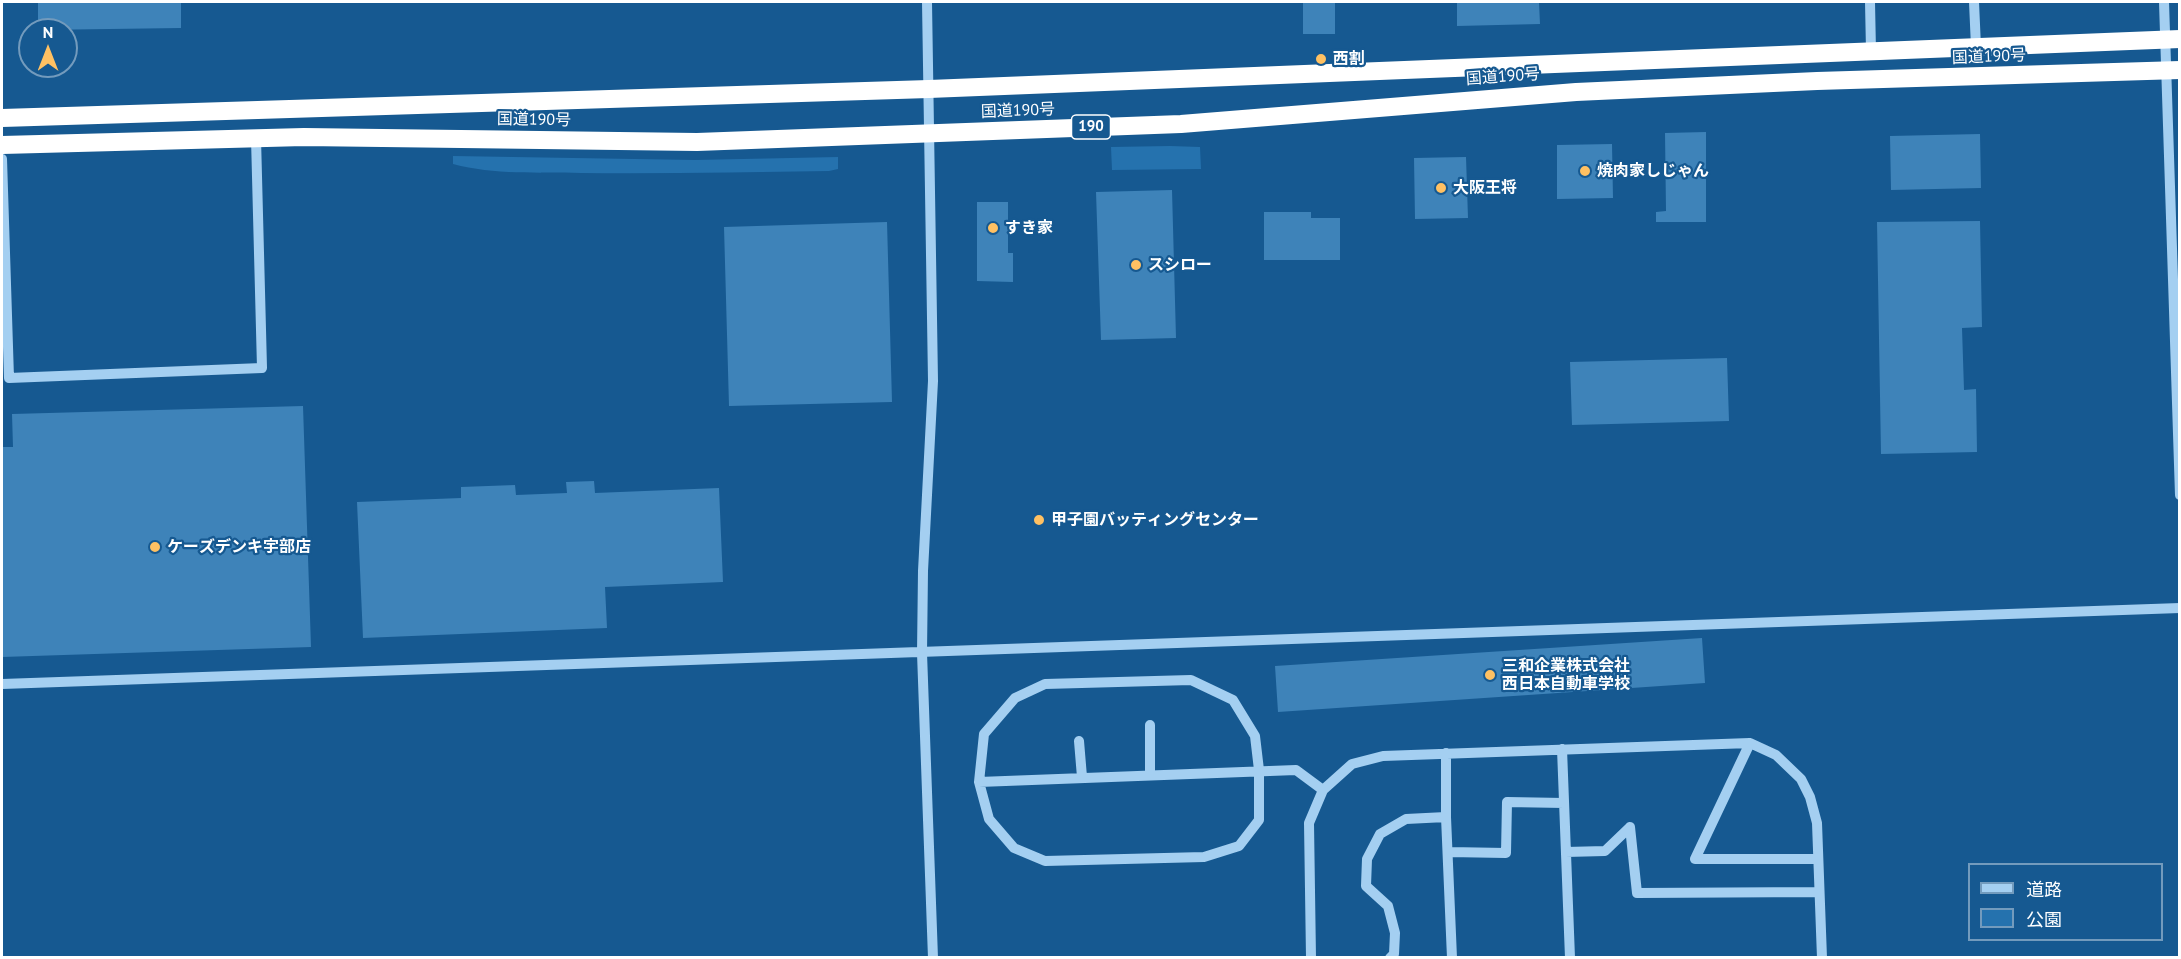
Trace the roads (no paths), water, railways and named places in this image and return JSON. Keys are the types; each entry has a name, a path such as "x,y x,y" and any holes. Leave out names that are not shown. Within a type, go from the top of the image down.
{"highway":[{"name":"国道190号","path":"2,118 929,89 2173,39"},
{"name":"国道190号","path":"2,145 304,137 697,142 1181,124 1576,92 1817,81 2173,71"}],"street":[{"path":"927,2 933,381 923,571 922,653 933,957"},
{"path":"1870,2 1871,51"},
{"path":"1974,2 1976,47"},
{"path":"2164,2 2173,39 2180,495"},
{"path":"2,159 9,378 262,368 256,138"},
{"path":"2,684 2180,608"},
{"path":"1191,680 1233,700 1255,736 1259,770 1259,819 1239,846 1204,857 1045,861 1014,848 989,819 979,782 984,734 1015,698 1045,684 1191,680"},
{"path":"1150,725 1150,774"},
{"path":"1079,741 1082,777"},
{"path":"1750,743 1695,859 1818,859"},
{"path":"1311,957 1309,823 1323,790 1352,765 1383,756 1750,743 1776,755 1801,779 1810,797 1817,823 1822,957"},
{"path":"1562,749 1570,957"},
{"path":"1446,753 1446,817 1452,957"},
{"path":"979,782 1296,770 1323,790"},
{"path":"1449,852 1506,853 1507,802 1564,803"},
{"path":"1390,957 1394,954 1395,933 1388,906 1366,886 1367,859 1380,834 1406,819 1446,817"},
{"path":"1566,852 1605,851 1630,827 1637,893 1819,892"}],"place":[{"name":"西割","path":"1321,59"},
{"name":"焼肉家しじゃん","path":"1585,171"},
{"name":"大阪王将","path":"1441,188"},
{"name":"すき家","path":"993,228"},
{"name":"スシロー","path":"1136,265"},
{"name":"甲子園バッティングセンター","path":"1039,520"},
{"name":"ケーズデンキ宇部店","path":"155,547"},
{"name":"三和企業株式会社 西日本自動車学校","path":"1490,675"}]}
